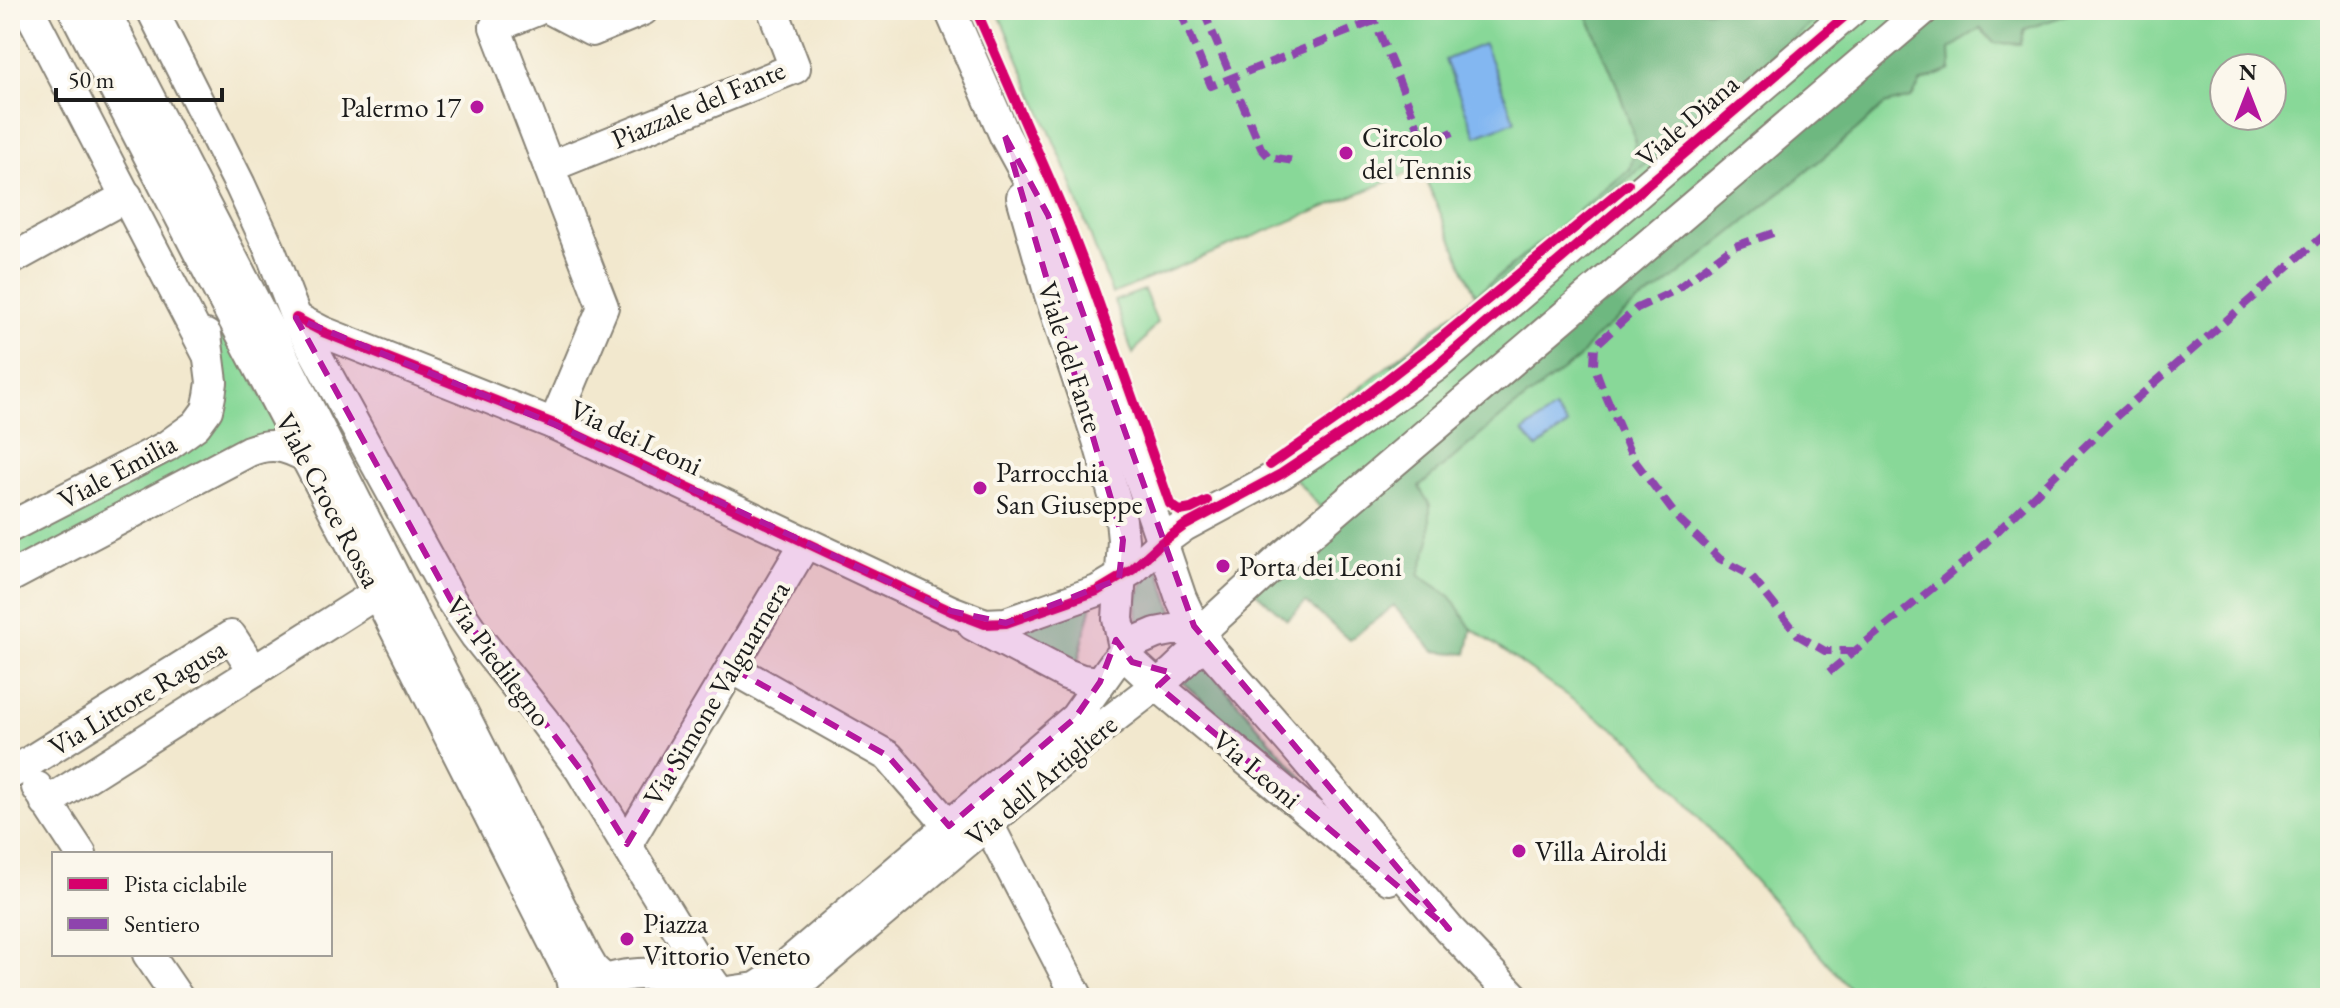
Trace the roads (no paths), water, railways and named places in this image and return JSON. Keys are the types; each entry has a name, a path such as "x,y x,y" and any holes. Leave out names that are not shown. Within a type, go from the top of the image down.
{"street":[{"path":"29,10 207,353"},
{"name":"Viale Croce Rossa","path":"74,10 377,593 566,967 571,978 572,996"},
{"name":"Viale Croce Rossa","path":"104,10 586,957 604,979"},
{"path":"537,10 495,27 603,307 554,424"},
{"path":"552,10 592,31 643,10"},
{"name":"Piazzale del Fante","path":"549,167 795,68 773,10"},
{"name":"Viale del Fante","path":"950,10 1005,136 1053,228 1162,542"},
{"name":"Viale Diana","path":"951,611 985,624 1006,623 1088,595 1119,579 1184,526 1281,474 1346,431 1436,366 1852,10"},
{"path":"1193,650 1217,615 1280,559 1923,10"},
{"name":"Viale Croce Rossa","path":"163,13 270,250 296,318"},
{"name":"Viale del Fante","path":"1005,136 1050,295 1121,520 1123,540 1119,579"},
{"path":"10,260 127,196"},
{"name":"Viale Croce Rossa","path":"251,210 269,294 275,341"},
{"name":"Viale Emilia","path":"10,527 184,436 207,410 212,382 207,353 201,257"},
{"name":"Via dei Leoni","path":"296,318 323,332 554,424 951,611"},
{"name":"Via Piedilegno","path":"296,318 451,600 580,769 696,959 724,996"},
{"name":"Viale Emilia","path":"10,577 249,451 278,444 306,457"},
{"name":"Via Simone Valguarnera","path":"627,844 806,542"},
{"name":"Via Leoni","path":"1162,542 1181,598 1193,650 1515,998"},
{"path":"1119,579 1118,619 1128,657"},
{"name":"Via Littore Ragusa","path":"46,803 377,593"},
{"path":"951,611 982,631 1066,674 1100,682"},
{"name":"Via dell'Artigliere","path":"724,996 756,988 770,979 1075,718 1100,682 1118,619"},
{"name":"Via dell'Artigliere","path":"781,998 1111,720 1158,686 1193,650 1186,630 1165,631 1146,637 1100,682"},
{"name":"Via Littore Ragusa","path":"17,770 231,636 254,671"},
{"name":"Via Leoni","path":"1128,657 1185,709 1449,929"},
{"path":"732,668 888,756 949,826"},
{"path":"1111,720 1147,704 1161,703 1185,709"},
{"path":"17,770 46,803 80,852"},
{"path":"988,824 1078,998"},
{"path":"149,956 178,998"},
{"path":"572,996 604,979 633,973 670,975 724,996"}],"water":[{"path":"1484,44 1515,121 1476,136 1445,60"},
{"path":"1554,409 1568,425 1537,448 1523,432"}],"place":[{"name":"Palermo 17","path":"477,107"},
{"name":"Circolo del Tennis","path":"1346,153"},
{"name":"Parrocchia San Giuseppe","path":"980,488"},
{"name":"Porta dei Leoni","path":"1223,566"},
{"name":"Villa Airoldi","path":"1519,851"},
{"name":"Piazza Vittorio Veneto","path":"627,939"}]}
